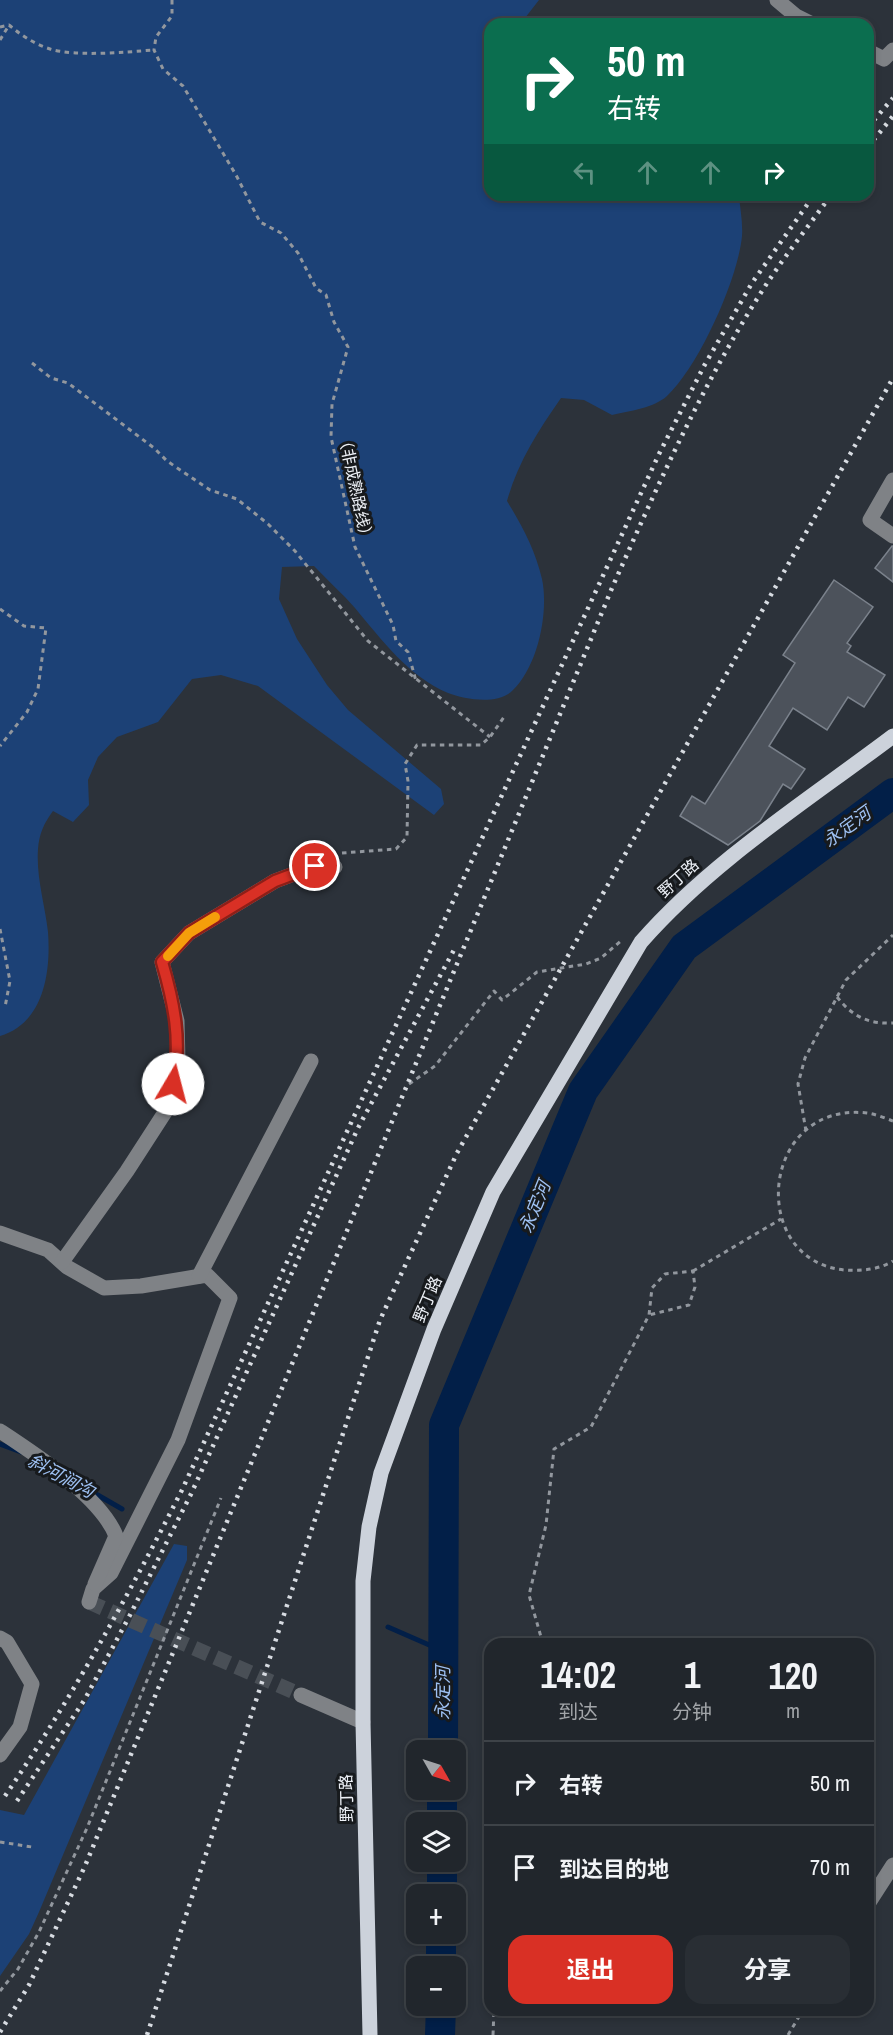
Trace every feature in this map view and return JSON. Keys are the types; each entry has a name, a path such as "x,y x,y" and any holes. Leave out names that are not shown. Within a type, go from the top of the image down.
{"main road":[{"name":"野丁路","path":"370,2035 363,1722 363,1581 369,1527 381,1473 434,1329 494,1192 640,942 663,916 704,878 893,736"}],"street":[{"path":"777,0 800,18"},
{"path":"874,54 884,59 893,50"},
{"path":"893,480 870,520 893,536"},
{"path":"62,1262 128,1171 169,1106 178,1061 177,1021 162,962 189,933 275,881 337,860"},
{"path":"200,1276 311,1061"},
{"path":"0,1233 48,1250 62,1262 104,1288 141,1286 207,1275 230,1298 178,1440 111,1574 91,1596 116,1536 110,1521 93,1501 0,1431"},
{"path":"0,1638 7,1642 33,1684 20,1727 0,1755"},
{"path":"302,1695 363,1722"},
{"path":"874,1895 893,1865"}],"path":[{"path":"0,27 9,25 26,38 51,50 88,52 154,50 156,37 172,16 172,0"},
{"path":"0,40 9,25"},
{"name":"（非成熟路线）","path":"154,50 163,69 183,86 236,175 260,222 281,233 298,253 316,288 326,295 333,322 348,347 332,404 331,437 355,547 393,625 396,641 408,652 416,681"},
{"path":"32,363 51,378 68,383 99,408 112,414 167,461 210,490 237,499 252,511 295,551 368,641 490,737"},
{"path":"0,609 24,626 46,628 38,688 27,712 0,746"},
{"path":"337,860 396,849 407,837 408,781 405,764 417,745 481,745 490,737 504,717"},
{"path":"0,929 10,981 5,1007"},
{"path":"806,1131 798,1084 805,1058 846,980 893,935"},
{"path":"409,1084 435,1066 494,991 502,1000 537,972 586,964 601,958 627,936"},
{"path":"837,997 847,1009 873,1024 893,1023"},
{"path":"893,1121 867,1113 840,1114 815,1124 794,1142 781,1166 776,1192 781,1219 794,1241 806,1253 836,1269 861,1271 893,1261"},
{"path":"541,1638 529,1595 546,1525 554,1449 591,1427 649,1315 652,1288 665,1274 693,1271 781,1219"},
{"path":"649,1315 689,1305 695,1287 693,1271"},
{"path":"0,1992 18,1969 39,1932 87,1828 221,1498"},
{"path":"0,1842 32,1847"},
{"path":"493,2035 494,2016"},
{"path":"788,2035 799,2016"}],"shaded area":[{"path":"0,0 539,0 525,18 484,18 484,201 740,201 742,236 739,254 725,298 704,344 679,382 662,400 612,415 584,400 561,398 537,435 523,460 507,501 536,558 542,579 544,607 540,638 535,653 522,680 507,695 491,699 473,699 448,693 434,686 397,656 350,602 314,566 282,567 279,599 297,639 327,685 348,710 441,789 444,804 434,815 258,686 221,675 192,679 158,722 117,737 98,757 88,780 89,805 73,822 53,811 45,824 40,838 38,859 49,947 46,979 42,994 26,1020 15,1029 0,1036"},
{"path":"174,1544 187,1546 187,1560 39,1912 29,1934 0,1976 0,1810 24,1815"}],"building":[{"path":"893,546 893,582 875,568"},
{"path":"834,580 873,607 847,643 851,646 847,652 885,675 864,707 848,697 827,730 793,708 769,746 805,769 791,789 783,784 760,821 728,845 680,816 692,796 705,804 795,663 783,655"}],"waterway":[{"name":"永定河","path":"443,1740 444,1425 583,1091 684,947 893,793"},
{"name":"斜河涧沟","path":"0,1444 21,1452"},
{"name":"斜河涧沟","path":"89,1490 122,1509"},
{"name":"斜河涧沟","path":"388,1627 443,1651"},
{"name":"永定河","path":"442,1800 442,1812"},
{"name":"永定河","path":"442,1872 442,1884"},
{"name":"永定河","path":"441,1944 441,1956"},
{"name":"永定河","path":"440,2035 441,2016"}],"tunnel":[{"path":"89,1602 301,1695"}],"railway":[{"path":"874,120 893,98"},
{"path":"874,140 893,116"},
{"path":"5,1796 54,1721 98,1646 182,1490 659,454 704,366 752,283 810,201"},
{"path":"0,2032 29,1985 85,1866 612,588 646,512 681,437 740,327 778,267 827,201"},
{"path":"147,2035 380,1320 457,1153 893,378"},
{"path":"17,1801 85,1699 130,1615 191,1494 358,1128 455,948"}],"slow traffic":[{"path":"168,956 189,933 215,917"}],"route":[{"path":"173,1084 178,1061 177,1021 162,962 189,933 275,881 315,866"}]}
